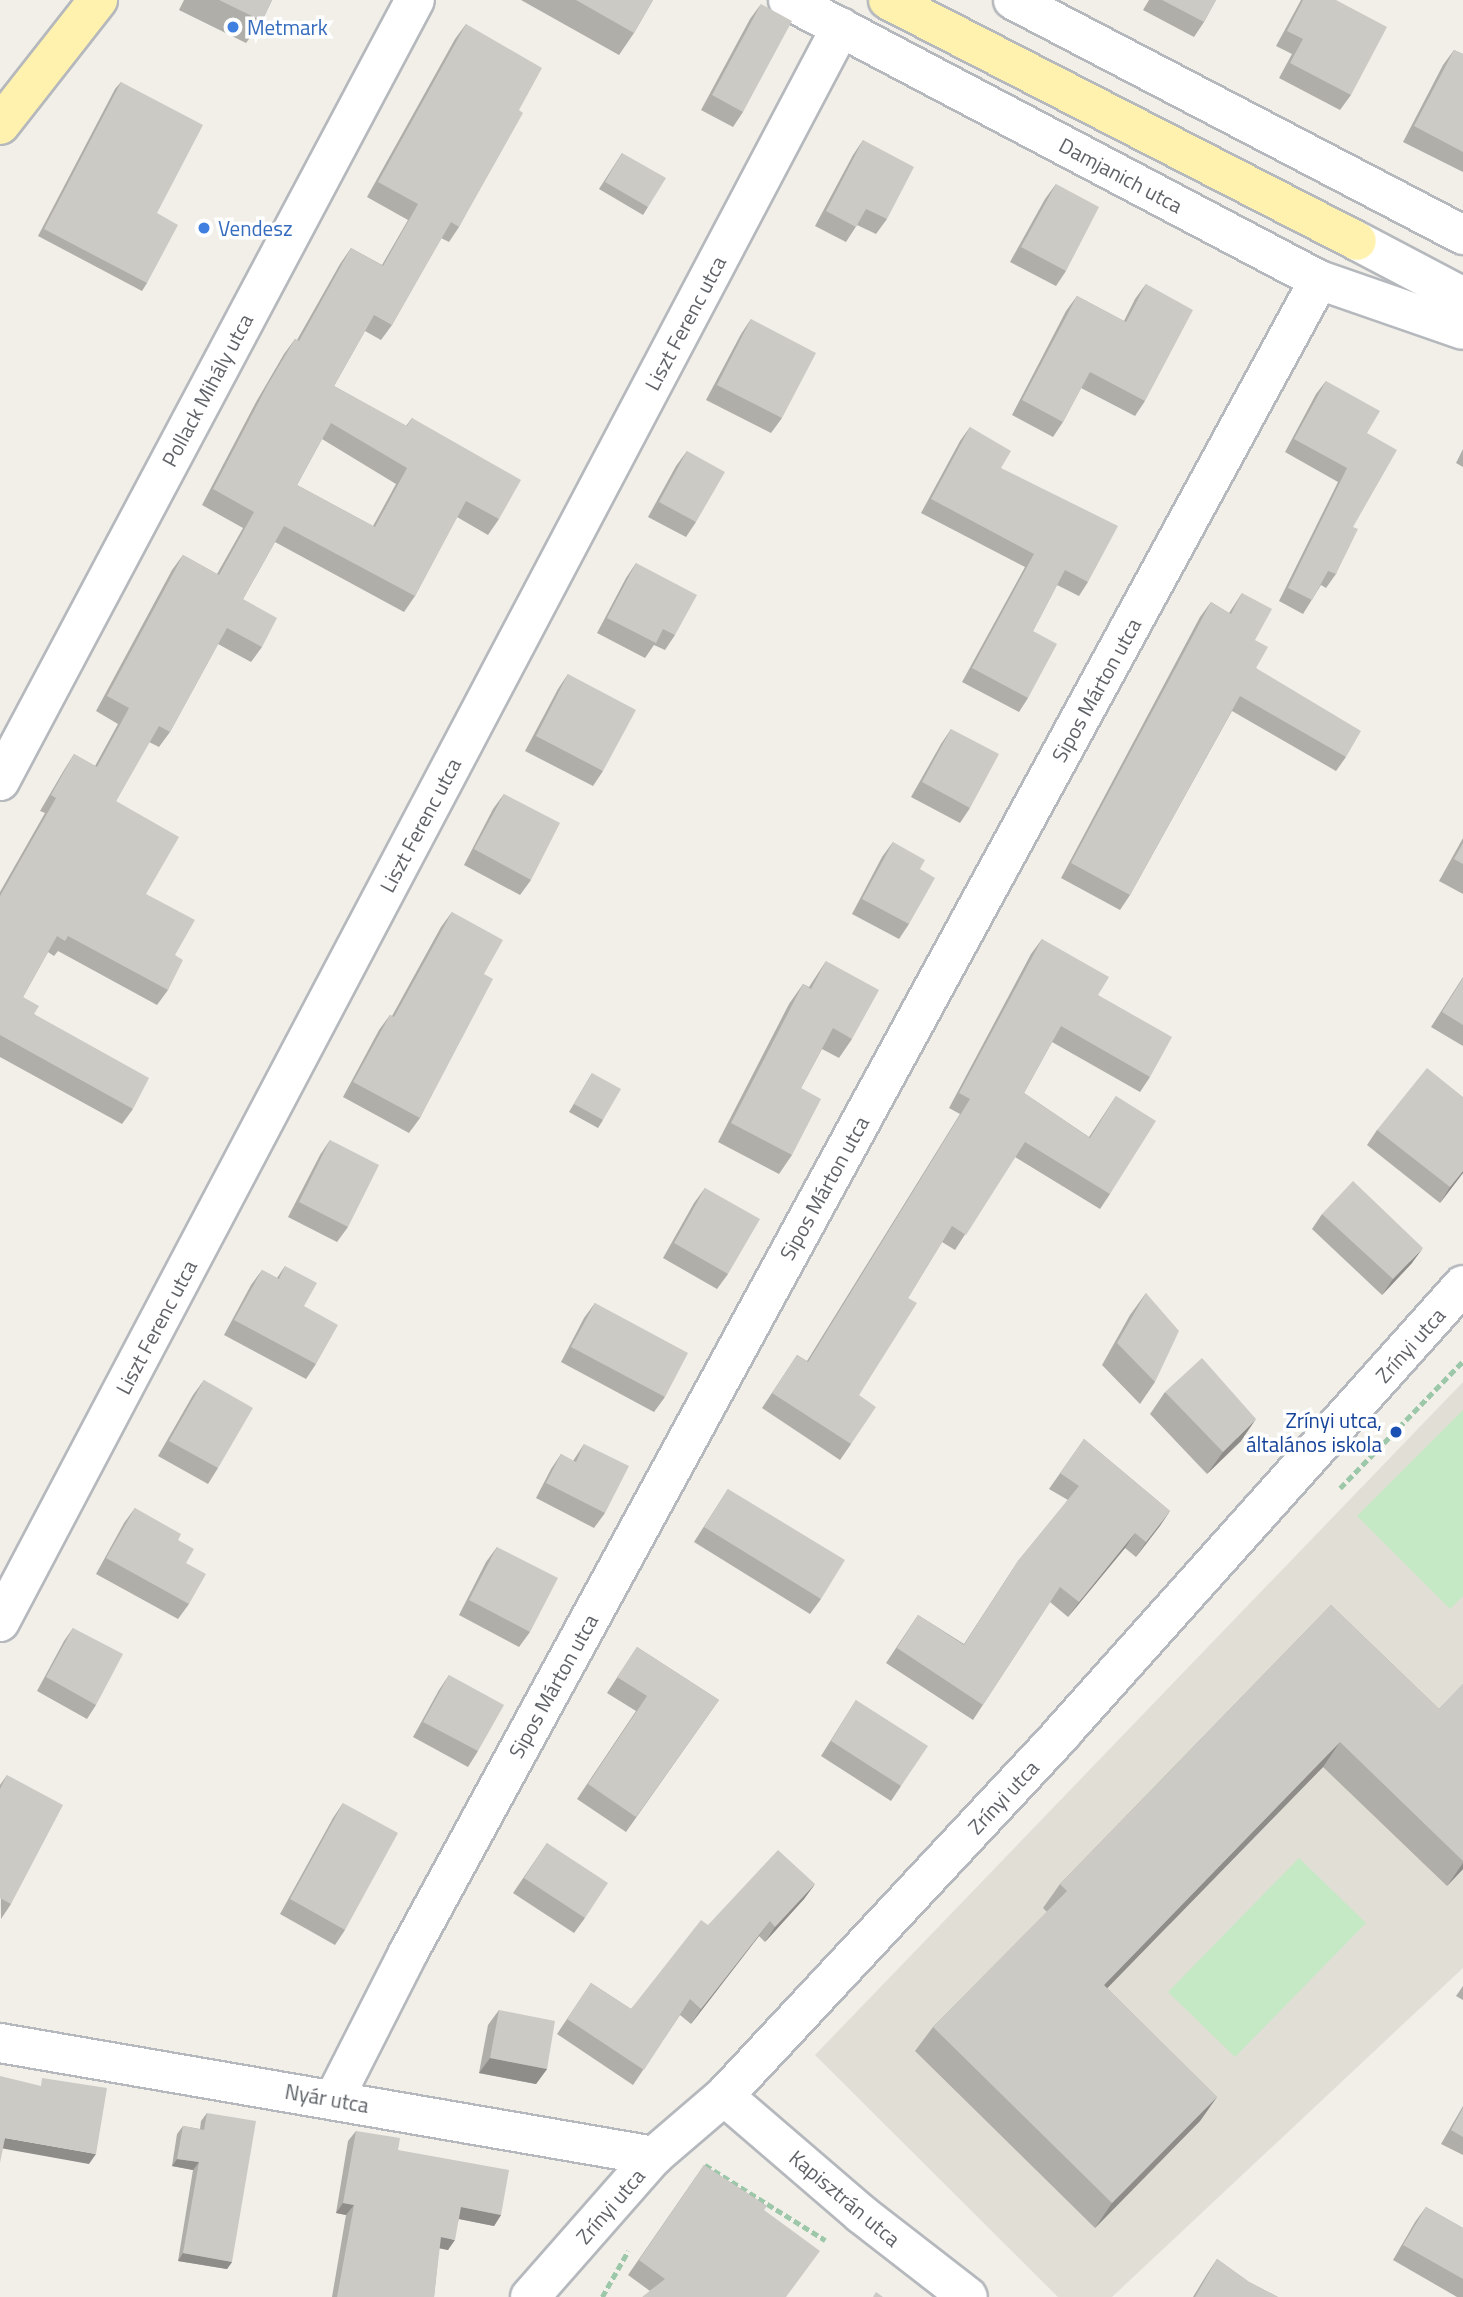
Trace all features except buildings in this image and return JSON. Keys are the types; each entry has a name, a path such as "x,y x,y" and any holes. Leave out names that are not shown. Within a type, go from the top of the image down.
{"main road":[{"path":"0,125 98,0"},
{"path":"888,0 1357,241"}],"street":[{"name":"Pollack Mihály utca","path":"0,781 415,0"},
{"name":"Damjanich utca","path":"788,0 1319,279 1463,330"},
{"path":"1029,4 1463,235"},
{"name":"Liszt Ferenc utca","path":"0,1622 841,27"},
{"path":"1357,241 1463,297"},
{"name":"Sipos Márton utca","path":"334,2099 408,1953 1319,279"},
{"name":"Zrínyi utca","path":"530,2297 654,2157 724,2096 1070,1725 1463,1285"},
{"name":"Nyár utca","path":"0,2043 334,2099 654,2157"},
{"name":"Kapisztrán utca","path":"724,2096 861,2214 968,2297"}],"path":[{"path":"1331,1498 1463,1361"},
{"path":"692,2170 700,2162 836,2248"},
{"path":"602,2297 635,2242"}],"shaded area":[{"path":"1463,1382 1463,1968 1112,2297 1058,2297 815,2055"}],"green space":[{"path":"1463,1410 1463,1596 1450,1609 1357,1516"},
{"path":"1299,1858 1366,1923 1235,2057 1168,1992"}],"place":[{"name":"Metmark","path":"233,27"},
{"name":"Vendesz","path":"204,228"},
{"name":"Zrínyi utca, általános iskola","path":"1396,1432"}]}
